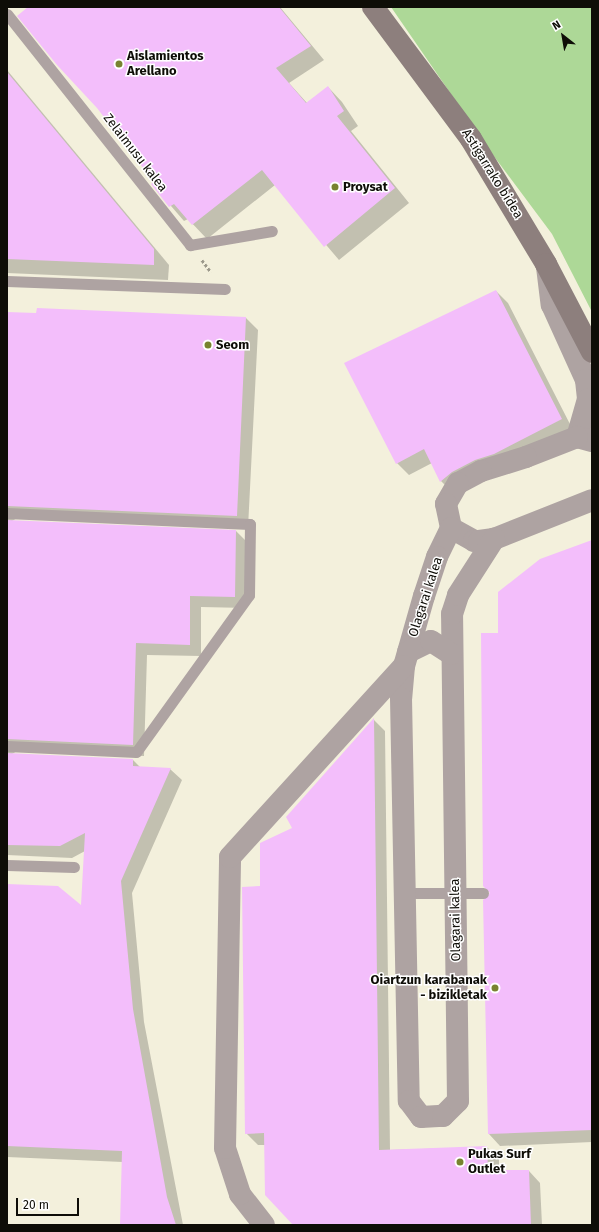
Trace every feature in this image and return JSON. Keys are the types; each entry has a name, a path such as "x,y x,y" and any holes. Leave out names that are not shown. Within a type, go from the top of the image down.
{"main road":[{"name":"Astigarrako bidea","path":"373,7 470,139 546,264 592,352"}],"street":[{"path":"546,264 552,305 586,380 588,399 585,439 481,471 458,483 446,504 451,528 474,541 494,539 592,500"},
{"name":"Olagarai kalea","path":"451,528 437,557 406,659 401,698 409,1101 421,1117 443,1116 458,1101 451,654 452,614 458,595 494,539"},
{"path":"406,659 431,641 451,654"},
{"name":"Olagarai kalea","path":"264,1225 240,1194 225,1148 230,857 406,659"}],"lane":[{"name":"Zelaimusu kalea","path":"7,14 190,245"},
{"path":"190,245 272,231"},
{"path":"7,281 225,289"},
{"path":"7,513 250,524 249,595 136,752 7,746"},
{"path":"7,865 74,867"},
{"path":"406,894 483,893"}],"path":[{"path":"190,245 225,289"}],"green space":[{"path":"391,7 592,7 592,312 552,234 493,155"}],"building":[{"path":"28,7 279,7 311,46 276,68 306,103 328,86 344,111 337,116 395,188 324,247 262,170 192,225 174,204 169,207 151,184 154,182 97,108 57,65 17,16"},
{"path":"7,72 154,249 154,265 7,259"},
{"path":"496,290 562,419 494,454 475,460 452,472 440,482 424,449 396,464 344,363"},
{"path":"37,308 246,317 237,516 7,506 7,312 36,313"},
{"path":"7,520 236,530 235,597 190,596 190,645 136,643 133,745 7,739"},
{"path":"592,540 592,1130 488,1134 483,900 490,893 483,886 481,633 498,633 498,592 540,559"},
{"path":"374,718 379,1150 487,1146 488,1170 529,1170 531,1225 293,1225 265,1195 264,1133 245,1134 242,887 260,886 260,843 292,828 286,817"},
{"path":"7,753 133,759 133,766 171,768 121,881 133,1009 167,1197 176,1225 120,1225 122,1151 7,1146 7,884 58,886 81,905 85,833 60,846 7,845"}],"place":[{"name":"Aislamientos Arellano","path":"119,64"},
{"name":"Proysat","path":"335,187"},
{"name":"Seom","path":"208,345"},
{"name":"Oiartzun karabanak - bizikletak","path":"495,988"},
{"name":"Pukas Surf Outlet","path":"460,1162"}]}
